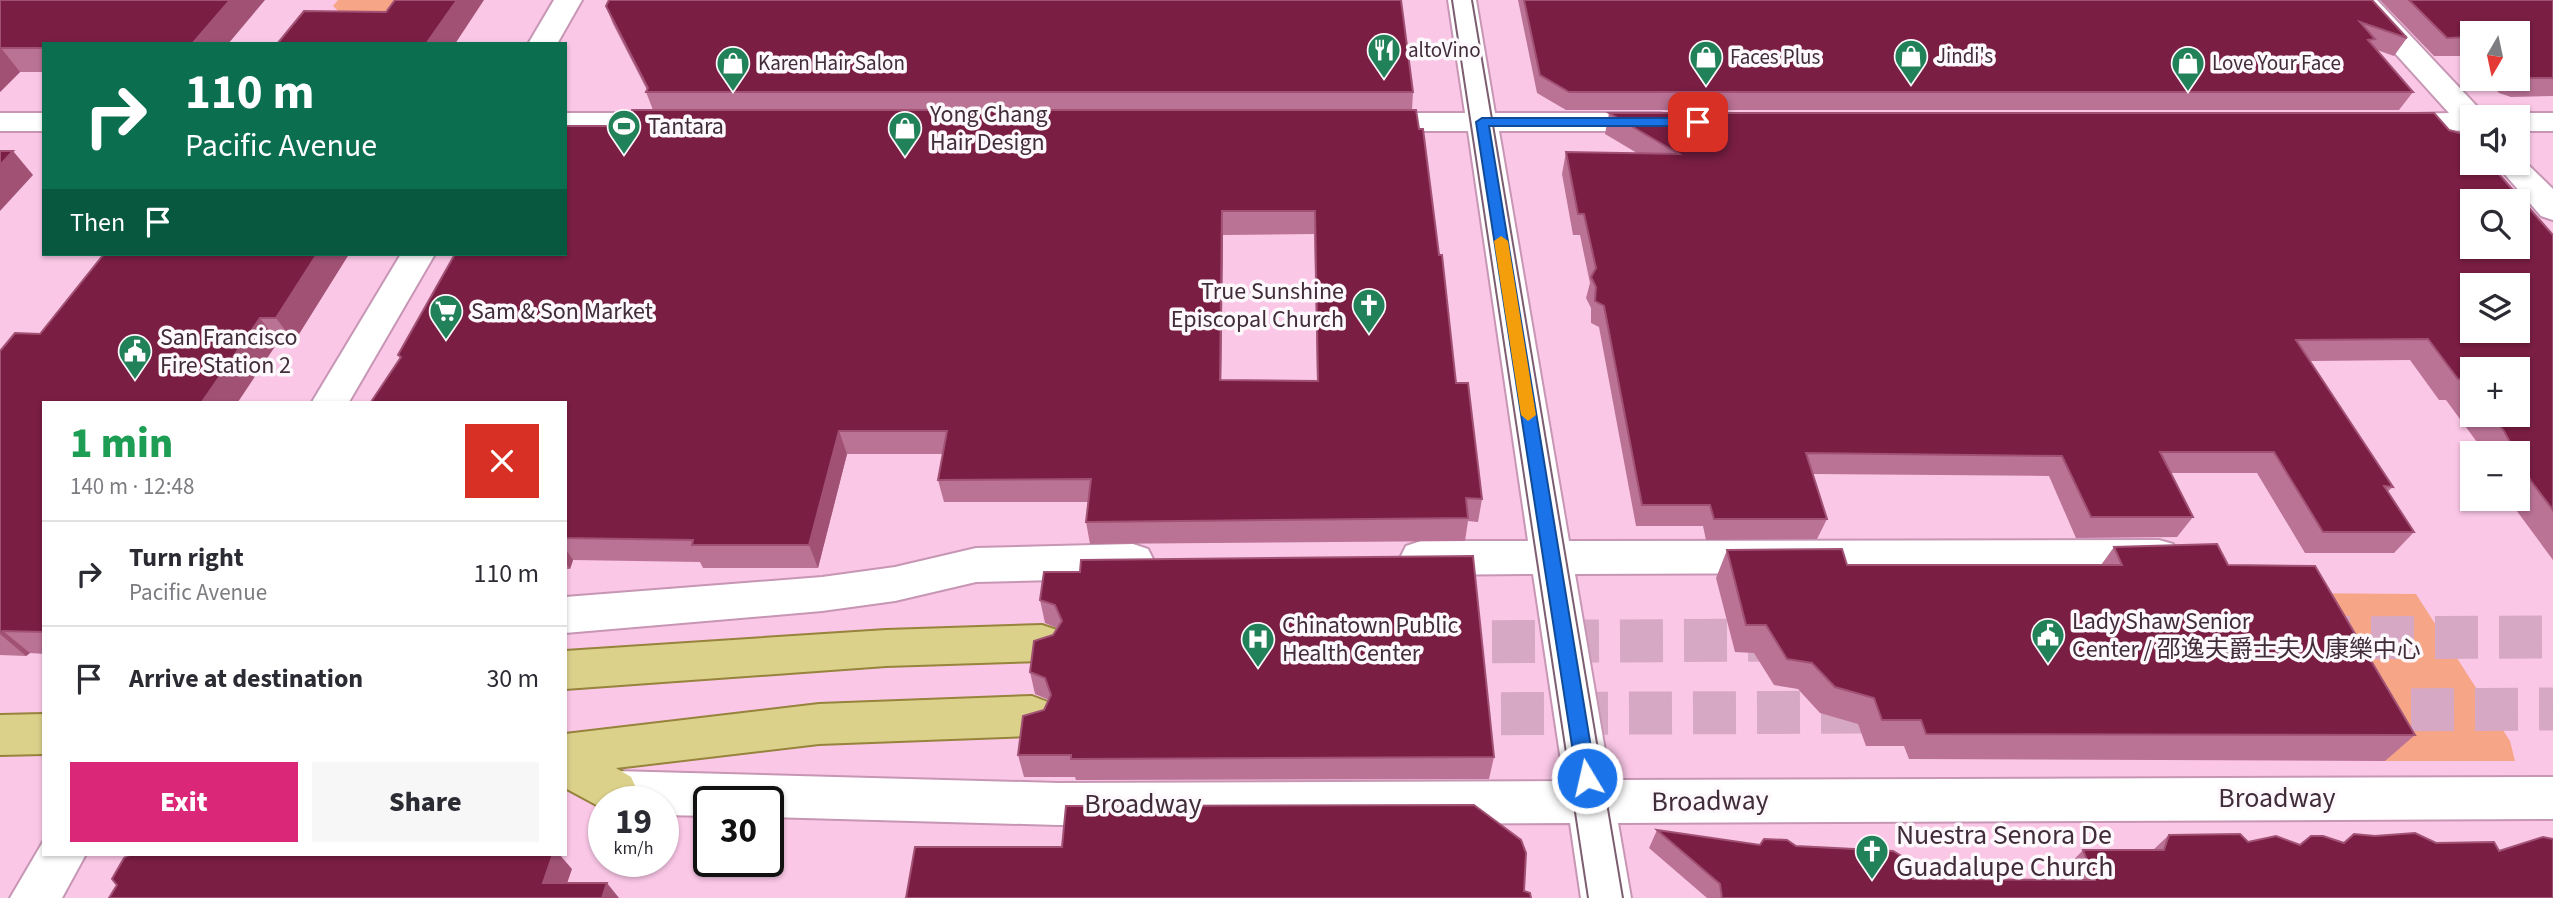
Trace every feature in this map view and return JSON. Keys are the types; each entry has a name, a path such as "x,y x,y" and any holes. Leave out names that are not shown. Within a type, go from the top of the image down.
{"main road":[{"path":"567,670 886,648 1042,643"},
{"path":"567,754 818,724 1032,716"},
{"path":"0,735 42,734"},
{"path":"567,765 604,786"}],"street":[{"path":"543,42 568,0"},
{"path":"1462,0 1606,898"},
{"path":"2361,0 2460,107"},
{"path":"2357,122 2460,121"},
{"path":"0,122 42,122"},
{"path":"567,122 710,122"},
{"path":"1340,122 1689,122"},
{"path":"2530,122 2553,122"},
{"path":"2522,175 2553,209"},
{"path":"331,401 417,256"},
{"path":"1382,558 2185,556"},
{"path":"567,615 822,594 895,584 976,565 1176,561"},
{"name":"Broadway","path":"679,794 1058,804 2553,798"},
{"path":"36,898 61,856"}],"shaded area":[{"path":"338,0 416,0 409,9 348,21 333,6"},
{"path":"2289,593 2416,594 2510,741 2515,761 2385,761"}],"building":[{"path":"0,0 230,0 194,42 42,42 42,48 0,49"},
{"path":"395,0 457,0 427,42 279,42 304,11 386,12"},
{"path":"609,0 1401,0 1413,92 646,92 648,88 606,6"},
{"path":"1524,0 2372,0 2407,38 2360,22 2375,39 2368,40 2413,92 1569,92 1540,75"},
{"path":"2409,0 2553,0 2553,78 2530,78 2530,21 2460,21 2460,38 2447,38"},
{"path":"632,110 1416,110 1419,129 1423,129 1439,255 1442,255 1456,383 1468,383 1482,499 1466,498 1468,518 1086,522 1091,479 938,480 947,431 839,431 809,545 692,545 693,540 567,538 567,401 372,401 401,357 398,355 454,256 567,256 567,126 624,126","holes":["1222,211 1315,211 1318,381 1220,380"]},
{"path":"1609,113 2434,113 2449,130 2460,133 2460,175 2500,175 2512,189 2460,189 2460,259 2530,259 2530,209 2553,235 2553,510 2530,479 2530,441 2509,441 2501,427 2530,427 2530,357 2460,357 2458,379 2428,339 2296,340 2393,487 2384,486 2414,532 2323,532 2274,452 2160,452 2193,517 2091,517 2062,456 1806,453 1827,519 1714,519 1710,505 1642,505 1604,306 1595,301 1596,287 1591,277 1596,268 1584,214 1578,214 1566,152 1679,154"},
{"path":"0,151 13,151 0,165"},
{"path":"102,256 316,256 276,318 260,318 203,401 42,401 42,632 0,632 0,351 15,333 40,334"},
{"name":"Lady Shaw Senior Center / 邵逸夫爵士夫人康樂中心","path":"2217,544 2228,565 2315,566 2415,735 1926,734 1921,720 1882,720 1874,698 1835,687 1812,663 1787,659 1766,625 1746,625 1727,550 1842,549 1847,565 2122,565 2114,547"},
{"name":"Chinatown Public Health Center","path":"1473,556 1494,757 1071,759 1071,755 1018,755 1023,716 1044,710 1051,695 1045,678 1030,672 1034,641 1053,635 1062,621 1055,605 1040,600 1044,572 1080,572 1081,560"},
{"path":"1474,805 1521,840 1526,853 1524,891 1530,893 1531,898 906,898 915,847 1062,847 1066,806"},
{"path":"1657,830 1760,845 1764,839 1787,840 1796,846 1893,851 1908,860 1913,879 2095,880 2083,850 2164,850 2169,835 2240,834 2248,842 2276,836 2300,845 2311,836 2323,836 2344,843 2354,834 2375,836 2415,833 2436,843 2494,842 2499,851 2543,837 2553,839 2553,898 1722,898 1720,884"},
{"path":"552,856 543,883 607,883 602,898 109,898 117,885 112,879 124,858"}],"tunnel":[{"path":"2307,638 2553,637"},
{"path":"1428,642 1784,640"},
{"path":"2347,710 2553,709"},
{"path":"1437,714 1874,712"}],"tram line":[{"path":"1452,0 1588,898"},
{"path":"1472,0 1623,898"}],"slow traffic":[{"path":"1501,241 1528,415"}],"place":[{"name":"altoVino","path":"1384,80"},
{"name":"Jindi's","path":"1911,86"},
{"name":"Faces Plus","path":"1706,87"},
{"name":"Karen Hair Salon","path":"733,93"},
{"name":"Love Your Face","path":"2188,93"},
{"name":"Tantara","path":"624,156"},
{"name":"Yong Chang Hair Design","path":"905,158"},
{"name":"True Sunshine Episcopal Church","path":"1369,335"},
{"name":"Sam & Son Market","path":"446,341"},
{"name":"San Francisco Fire Station 2","path":"135,381"},
{"name":"Lady Shaw Senior Center / 邵逸夫爵士夫人康樂中心","path":"2048,665"},
{"name":"Chinatown Public Health Center","path":"1258,669"},
{"name":"Nuestra Senora De Guadalupe Church","path":"1872,881"}],"route":[{"path":"1587,778 1482,122 1698,122"}]}
